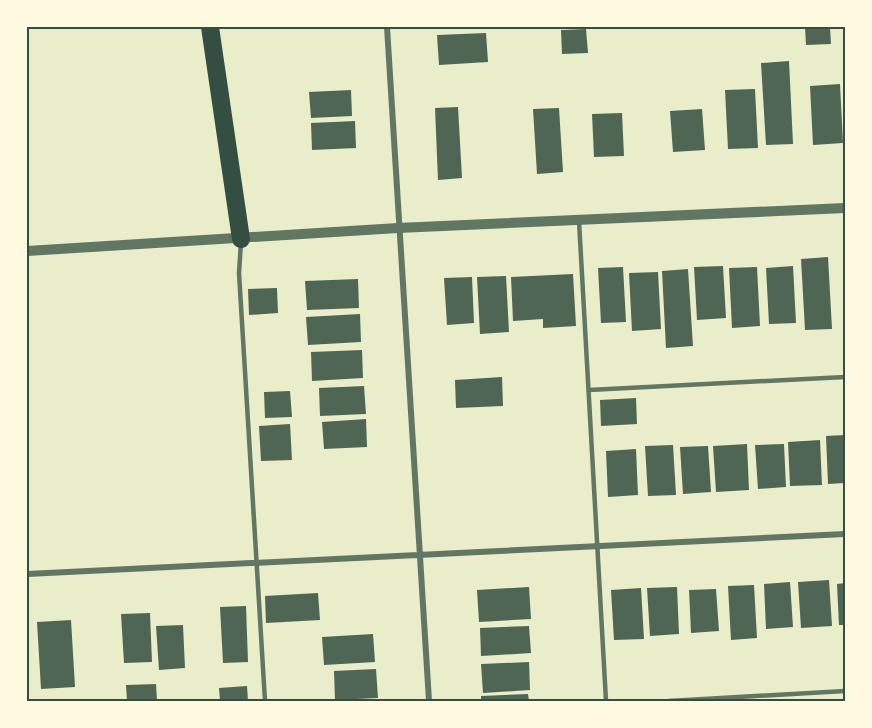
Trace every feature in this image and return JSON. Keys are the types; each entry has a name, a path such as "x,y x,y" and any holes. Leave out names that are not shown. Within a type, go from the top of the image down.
{"highway":[{"path":"210,29 241,238"}],"street":[{"path":"387,27 429,701"},
{"path":"27,251 398,228 845,208"},
{"path":"27,574 845,534"}],"lane":[{"path":"579,220 606,701"},
{"path":"241,238 239,273 265,701"},
{"path":"589,390 845,377"},
{"path":"669,701 845,691"}],"building":[{"path":"805,27 830,27 831,44 806,45"},
{"path":"586,29 588,53 562,54 561,30"},
{"path":"486,33 488,62 439,65 437,35"},
{"path":"789,61 793,144 766,145 761,63"},
{"path":"840,84 843,143 813,145 810,86"},
{"path":"755,89 758,148 728,149 725,90"},
{"path":"351,90 352,116 311,118 309,92"},
{"path":"458,107 462,178 438,180 435,108"},
{"path":"559,108 563,172 537,174 533,109"},
{"path":"702,109 705,150 673,152 670,111"},
{"path":"622,113 624,156 594,157 592,114"},
{"path":"355,121 356,148 312,150 311,123"},
{"path":"828,257 832,329 805,330 801,259"},
{"path":"723,266 726,318 697,320 694,267"},
{"path":"793,266 796,323 769,324 766,268"},
{"path":"623,267 626,322 601,323 598,268"},
{"path":"757,267 760,326 732,328 729,268"},
{"path":"688,269 693,346 666,348 662,271"},
{"path":"658,272 661,329 632,331 629,273"},
{"path":"573,274 576,326 543,328 543,319 513,321 511,277"},
{"path":"506,276 509,332 480,334 477,277"},
{"path":"472,277 474,323 447,325 444,278"},
{"path":"358,279 359,308 307,310 305,281"},
{"path":"277,288 278,313 249,315 248,289"},
{"path":"360,314 361,342 308,345 306,317"},
{"path":"362,350 363,378 312,381 311,352"},
{"path":"502,377 503,406 456,408 455,380"},
{"path":"364,386 366,414 320,416 319,388"},
{"path":"290,391 292,417 265,418 264,392"},
{"path":"636,398 637,424 601,426 600,400"},
{"path":"366,419 367,447 324,449 322,422"},
{"path":"290,424 292,460 261,461 259,426"},
{"path":"845,435 845,483 828,484 826,436"},
{"path":"820,440 822,485 790,486 788,442"},
{"path":"747,444 749,490 716,492 713,446"},
{"path":"784,444 786,487 758,489 755,445"},
{"path":"673,445 676,495 648,496 645,446"},
{"path":"708,446 711,492 683,494 680,447"},
{"path":"636,449 638,495 608,497 606,451"},
{"path":"829,580 832,626 801,628 798,582"},
{"path":"790,582 793,627 766,629 764,584"},
{"path":"845,583 845,625 839,625 837,584"},
{"path":"754,585 757,638 731,640 728,586"},
{"path":"529,587 531,619 479,622 477,590"},
{"path":"677,587 679,634 650,636 647,588"},
{"path":"641,588 644,639 614,640 611,590"},
{"path":"716,589 719,631 691,633 689,590"},
{"path":"318,593 320,620 266,623 265,596"},
{"path":"246,606 248,662 223,663 220,607"},
{"path":"150,613 152,662 124,663 121,614"},
{"path":"71,620 75,687 41,689 37,622"},
{"path":"183,625 185,668 159,670 156,626"},
{"path":"529,626 531,653 481,656 480,628"},
{"path":"373,634 375,662 324,665 322,637"},
{"path":"529,662 530,690 483,693 481,664"},
{"path":"376,669 378,698 335,700 334,671"},
{"path":"156,684 157,701 127,701 126,685"},
{"path":"247,686 248,701 220,701 219,688"},
{"path":"528,694 529,701 481,701 481,696"}]}
